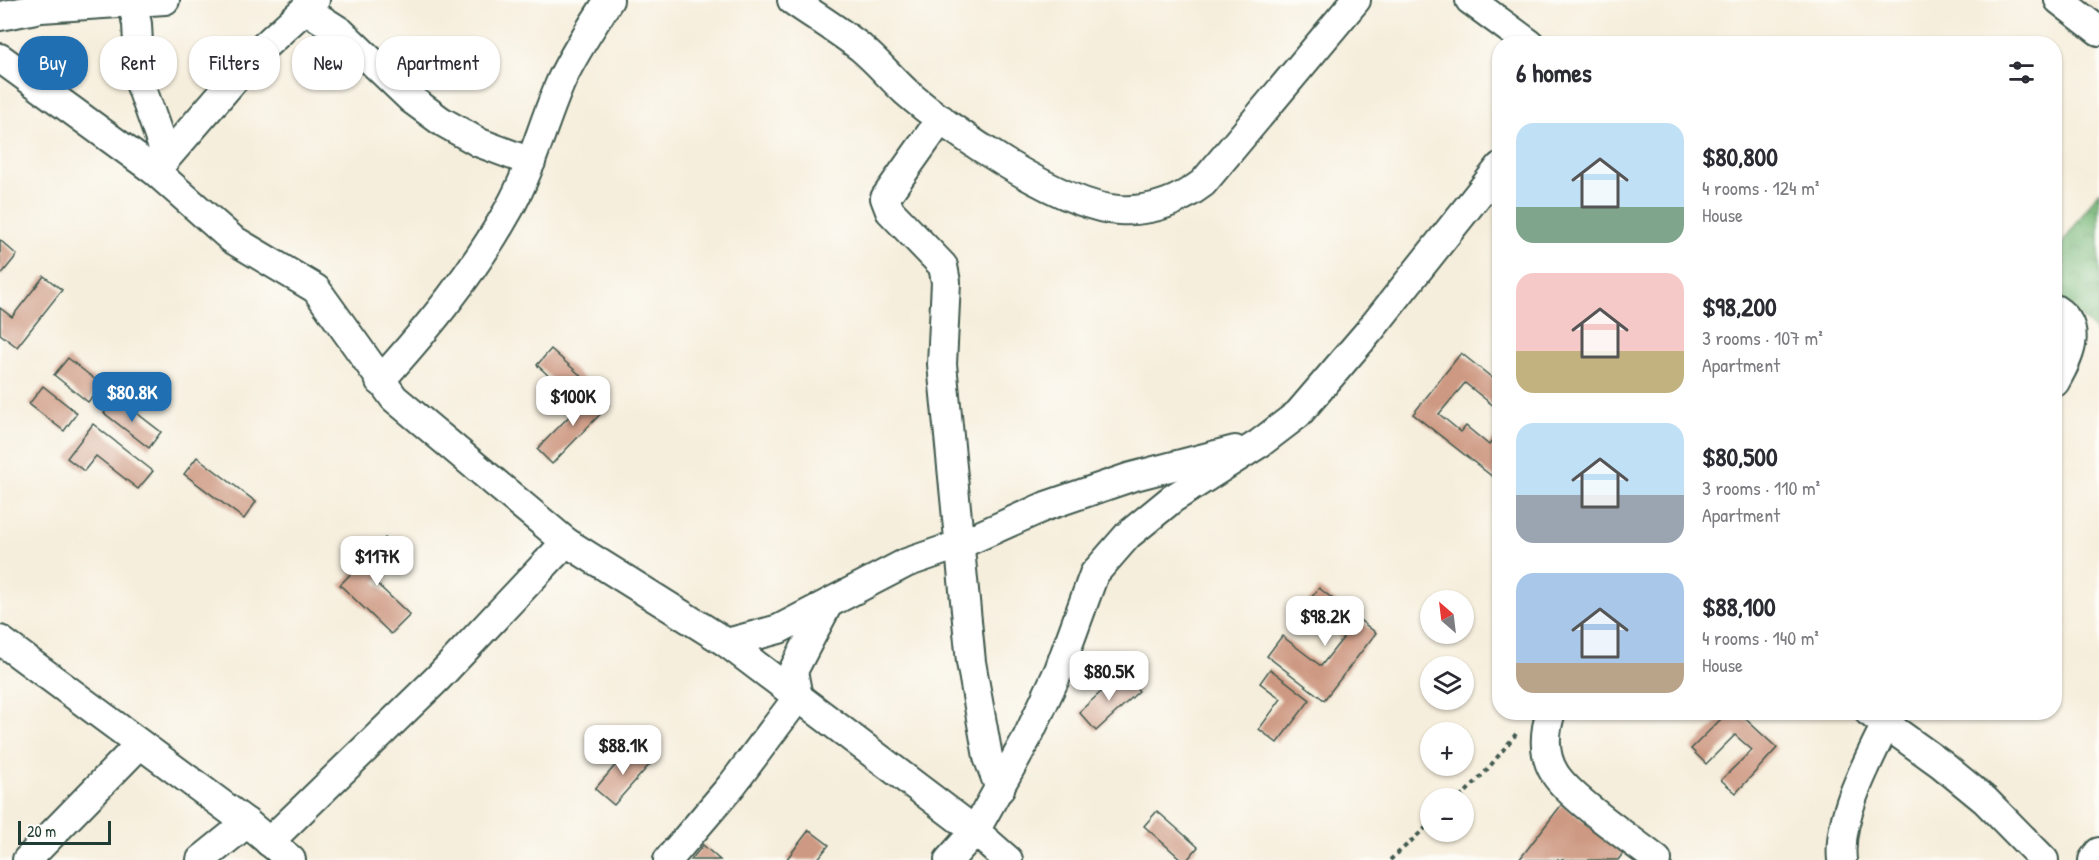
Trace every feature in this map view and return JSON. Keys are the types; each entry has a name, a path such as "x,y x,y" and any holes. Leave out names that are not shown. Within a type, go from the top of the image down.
{"street":[{"path":"0,16 41,8 165,0"},
{"path":"380,381 424,333 456,291 509,209 531,162 562,78 609,0"},
{"path":"792,0 859,47 905,91 974,145 1073,198 1117,210 1162,206 1184,198 1203,183 1356,0"},
{"path":"1470,0 1519,36"},
{"path":"2059,0 2099,31"},
{"path":"132,2 137,24 140,83 161,163"},
{"path":"161,163 258,52 310,4 411,99 441,121 480,143 531,162"},
{"path":"0,58 161,163 232,239 316,289 340,318 380,381 413,416 566,542 727,643 975,831 1008,860"},
{"path":"941,119 885,198 890,211 943,266 946,282 942,364 971,662 988,757 1000,789"},
{"path":"949,860 975,831 1000,789 1059,670 1094,574 1128,536 1172,499 1260,443 1298,414 1371,329 1492,177"},
{"path":"2062,316 2070,324 2073,340 2062,370"},
{"path":"727,643 779,629 906,562 961,544 1056,502 1131,477 1260,443"},
{"path":"269,842 429,687 566,542"},
{"path":"668,860 732,786 798,697 793,671 828,604"},
{"path":"0,640 247,823 291,860"},
{"path":"1548,720 1544,732 1548,757 1555,774 1583,802 1658,860"},
{"path":"1842,860 1840,847 1845,820 1881,720"},
{"path":"1887,720 1985,800 2044,860"},
{"path":"27,860 139,745"},
{"path":"201,860 247,823"},
{"path":"2093,860 2099,852"}],"path":[{"path":"1469,788 1492,764 1521,725"},
{"path":"1390,860 1420,833"}],"green space":[{"path":"2099,191 2099,334 2062,299 2062,244"}],"building":[{"path":"0,240 17,255 0,276"},
{"path":"44,276 62,290 17,347 0,334 0,308 12,317"},
{"path":"551,349 589,383 574,399 537,365"},
{"path":"1461,353 1492,378 1492,405 1465,383 1439,414 1461,432 1466,426 1489,445 1492,441 1492,476 1413,414"},
{"path":"68,358 102,385 88,402 54,375"},
{"path":"43,386 77,413 64,431 29,404"},
{"path":"594,391 609,405 552,464 537,449"},
{"path":"116,397 161,432 149,448 104,413"},
{"path":"93,424 153,471 138,489 96,456 84,471 67,458"},
{"path":"197,457 256,502 244,519 184,474"},
{"path":"385,538 402,554 375,582 410,615 391,634 340,585"},
{"path":"1319,588 1376,633 1324,700 1267,656 1282,636 1321,666 1343,638 1304,607"},
{"path":"1270,669 1310,700 1277,743 1259,729 1281,699 1260,683"},
{"path":"1123,672 1139,691 1096,731 1079,712"},
{"path":"1720,720 1747,720 1777,748 1736,793 1721,780 1752,750 1735,735 1706,764 1691,749"},
{"path":"631,747 650,764 614,805 595,789"},
{"path":"1562,804 1624,852 1618,860 1519,860"},
{"path":"1157,811 1198,847 1187,860 1182,860 1144,826"},
{"path":"809,830 829,845 817,860 786,860"},
{"path":"703,845 720,860 691,860"}]}
